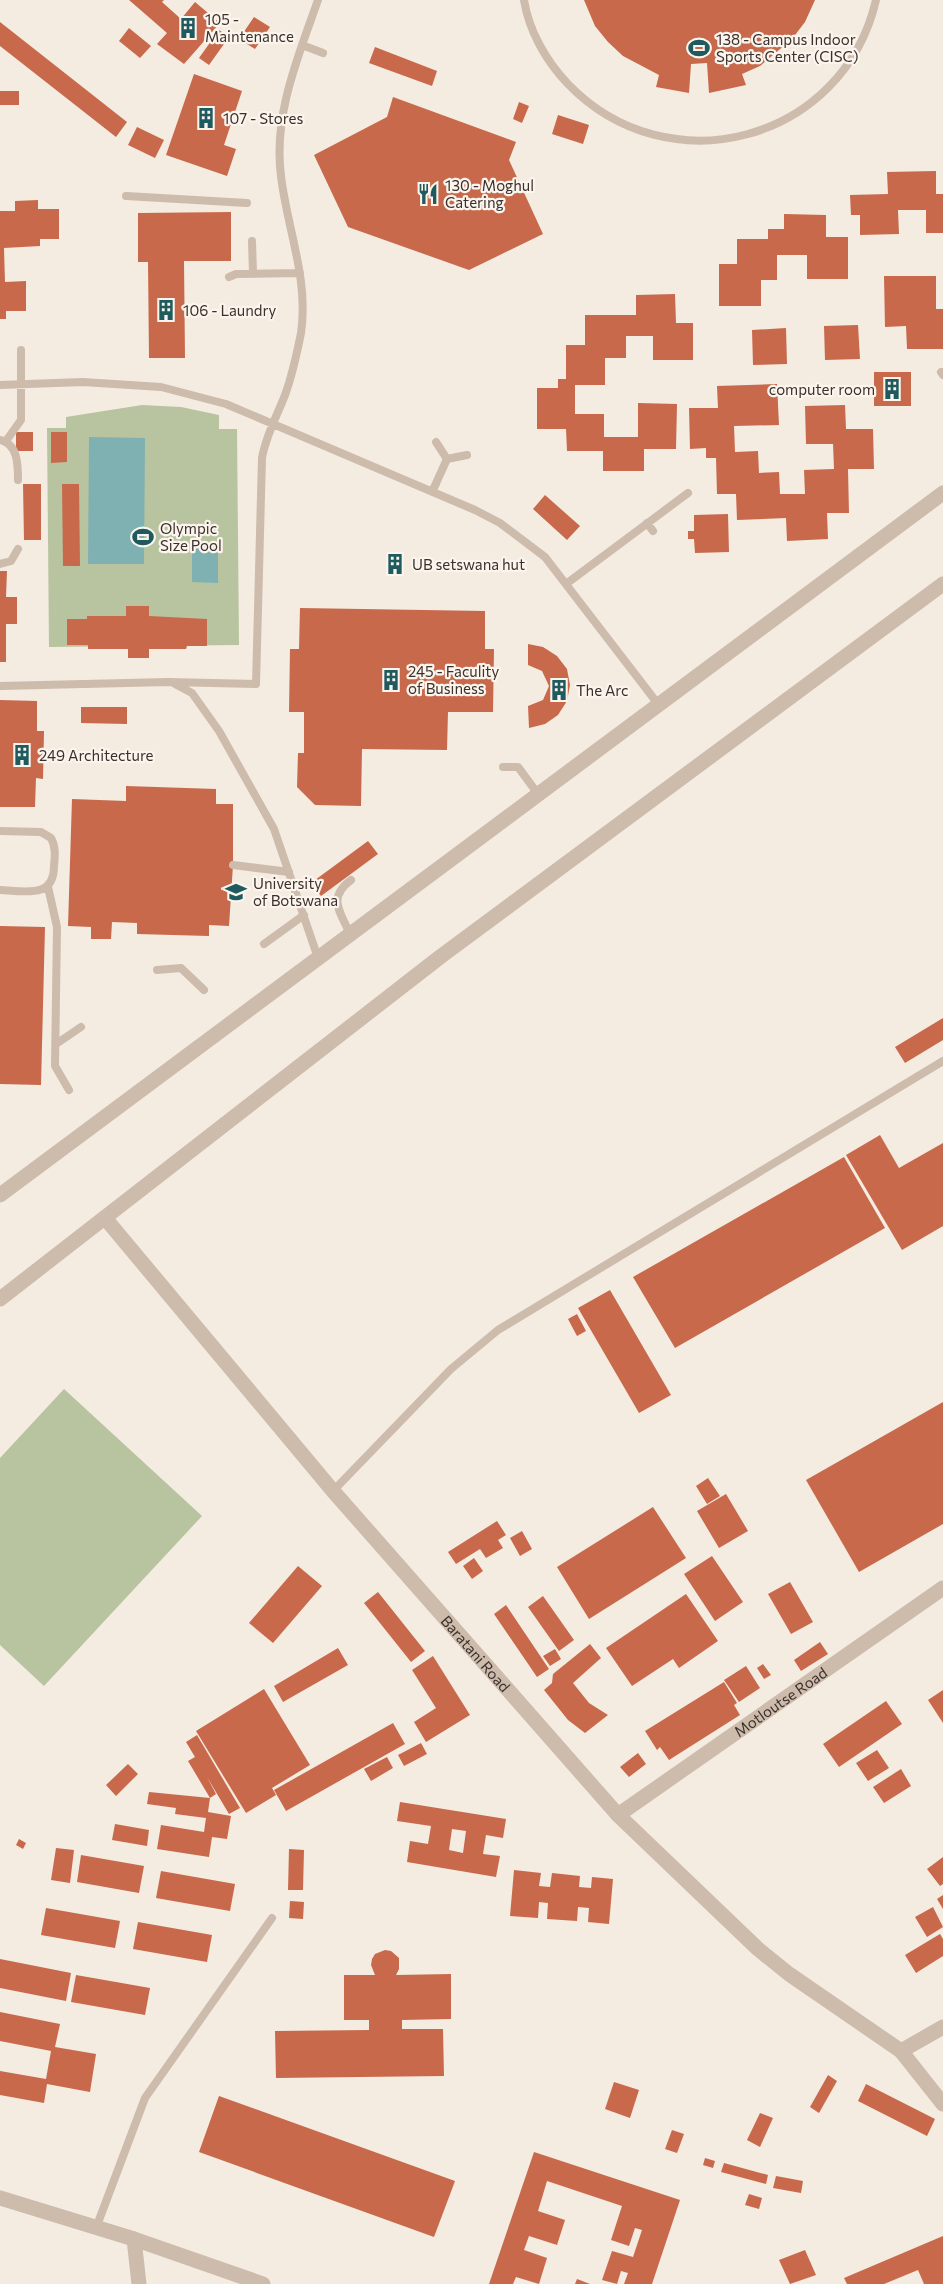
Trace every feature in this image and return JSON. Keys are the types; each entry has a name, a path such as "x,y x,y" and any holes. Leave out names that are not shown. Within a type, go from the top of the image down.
{"street":[{"path":"2,1192 943,493"},
{"path":"0,1299 440,957 943,584"},
{"name":"Baratani Road","path":"105,1218 333,1491 618,1815 758,1949 789,1974 901,2051 943,2104"},
{"name":"Motloutse Road","path":"618,1815 943,1588"},
{"path":"901,2051 943,2027"},
{"path":"0,2198 263,2284"},
{"path":"134,2240 139,2284"}],"lane":[{"path":"0,686 168,682 256,684 262,458 272,423 285,394 301,332 300,273 280,176 279,150 284,100 318,0"},
{"path":"524,0 538,43 557,73 582,98 611,118 643,133 678,141 713,141 748,135 781,123 811,103 837,79 857,50 876,0"},
{"path":"302,45 323,52"},
{"path":"126,196 247,203"},
{"path":"252,241 253,273"},
{"path":"229,277 236,274 253,273 300,273"},
{"path":"18,480 16,456 3,440 21,420 21,350"},
{"path":"0,385 83,382 161,387 226,404 433,490 501,523 544,557 658,704"},
{"path":"436,442 447,459"},
{"path":"447,459 467,455"},
{"path":"433,490 447,459"},
{"path":"566,584 612,554 647,523 687,493"},
{"path":"647,523 653,531"},
{"path":"0,564 11,561 18,549"},
{"path":"168,682 192,693 219,731 274,829 318,958"},
{"path":"503,767 518,767 538,794"},
{"path":"0,831 41,832 51,838 55,849 54,878 48,887 35,891 0,890"},
{"path":"233,865 289,872"},
{"path":"350,934 336,903 341,887 351,880"},
{"path":"48,887 57,927 54,1066 69,1090"},
{"path":"264,944 304,915"},
{"path":"157,970 181,969 204,990"},
{"path":"56,1044 81,1027"},
{"path":"333,1491 451,1369 498,1330 943,1060"},
{"path":"96,2228 145,2098 272,1918"}],"green space":[{"name":"Olympic Size Pool","path":"142,405 181,407 219,415 219,429 237,429 239,645 49,647 47,428 66,428 66,417"},
{"path":"64,1389 202,1516 44,1686 0,1645 0,1458"}],"water":[{"path":"89,437 145,438 144,564 88,564"},
{"path":"192,546 218,546 218,583 192,582"}],"building":[{"name":"105 - Maintenance","path":"129,0 164,0 162,2 181,19 195,2 220,23 184,64 157,44 167,33"},
{"name":"138 - Campus Indoor Sports Center (CISC)","path":"584,0 815,0 805,22 792,39 760,66 742,74 746,85 709,93 707,63 691,64 689,93 656,87 659,75 623,56 608,42 595,26"},
{"path":"254,17 270,27 255,49 239,39"},
{"path":"0,22 127,122 116,137 0,46"},
{"path":"129,28 151,46 140,58 119,41"},
{"path":"219,30 229,37 209,65 199,58"},
{"path":"375,47 437,71 432,86 369,63"},
{"name":"107 - Stores","path":"194,74 242,91 224,145 236,149 227,176 166,155"},
{"path":"0,91 19,91 19,105 0,105"},
{"name":"130 - Moghul Catering","path":"393,97 516,142 509,160 543,234 469,270 348,227 314,155 387,117"},
{"path":"519,102 529,106 522,123 513,119"},
{"path":"558,115 589,125 583,144 552,134"},
{"path":"137,127 164,140 155,158 128,145"},
{"path":"936,171 936,194 943,194 943,233 926,233 926,210 898,210 899,234 860,235 860,215 851,215 850,195 888,194 887,172"},
{"path":"38,200 38,209 59,209 59,239 40,239 40,246 4,248 5,282 26,281 26,311 6,311 6,319 0,319 0,211 15,211 15,201"},
{"name":"106 - Laundry","path":"231,212 231,261 184,261 185,358 149,358 148,262 138,262 138,213"},
{"path":"784,214 826,215 826,237 848,237 848,279 807,279 807,255 777,255 777,280 761,280 761,306 719,306 719,264 737,264 737,239 768,239 768,229 784,229"},
{"path":"884,276 936,276 936,309 943,309 943,349 907,349 906,326 885,327"},
{"path":"675,294 676,323 693,323 693,360 653,360 653,336 626,336 626,358 605,358 605,385 575,385 575,414 604,414 604,437 638,437 638,403 677,404 676,449 644,449 644,471 603,471 603,451 567,451 566,429 537,429 537,388 558,388 558,379 566,379 566,345 585,345 585,315 636,315 636,295"},
{"path":"858,325 860,359 825,360 824,326"},
{"path":"786,328 787,364 753,365 752,330"},
{"name":"computer room","path":"874,372 911,372 911,406 874,406"},
{"path":"777,384 779,425 734,426 735,452 758,451 759,473 779,472 780,494 805,494 804,470 834,469 833,444 806,444 805,406 845,405 846,429 873,429 874,469 848,469 849,513 827,513 828,539 787,541 786,518 737,520 736,494 717,494 716,458 706,458 706,448 690,449 689,408 718,408 717,386"},
{"path":"16,432 33,432 33,451 16,451"},
{"path":"51,432 67,432 67,462 51,463"},
{"path":"23,484 41,484 41,540 24,540"},
{"path":"62,484 79,484 80,566 63,566"},
{"path":"545,495 580,526 567,540 533,509"},
{"path":"728,514 729,552 695,553 694,539 688,539 688,531 694,531 694,515"},
{"name":"UB setswana hut","path":"395,556 401,558 403,564 401,570 395,572 389,570 387,564 389,558"},
{"path":"0,571 7,571 6,597 17,597 17,624 6,624 6,662 0,662"},
{"path":"126,606 149,606 149,616 207,619 207,646 187,646 186,649 149,649 149,658 128,658 128,649 88,649 88,645 67,645 67,619 87,619 87,616 126,616"},
{"name":"245 - Faculity of Business","path":"300,608 485,611 485,649 494,649 493,712 448,712 447,750 362,749 361,806 315,805 297,787 298,753 304,753 304,712 289,712 290,649 299,649"},
{"name":"The Arc","path":"528,644 543,647 557,656 567,669 570,685 567,701 558,715 545,724 529,728 528,706 543,700 549,686 542,671 528,665"},
{"name":"249 Architecture","path":"0,700 37,701 37,731 44,731 43,779 36,778 35,807 0,807"},
{"path":"81,707 127,707 127,724 81,723"},
{"path":"126,786 216,789 216,804 233,804 233,865 229,926 209,925 209,936 137,934 137,923 112,922 111,939 91,939 91,927 68,926 72,799 126,801"},
{"path":"368,841 378,854 321,896 311,883"},
{"path":"0,926 45,927 41,1085 0,1084"},
{"path":"943,1018 943,1040 905,1063 895,1047"},
{"path":"880,1135 899,1168 943,1143 943,1226 902,1250 846,1155"},
{"path":"844,1157 885,1228 675,1348 633,1277"},
{"path":"610,1290 671,1395 639,1413 578,1308"},
{"path":"577,1314 586,1331 577,1336 568,1319"},
{"path":"943,1402 943,1524 859,1572 806,1480"},
{"path":"708,1478 720,1496 707,1504 696,1486"},
{"path":"726,1494 748,1531 719,1548 697,1511"},
{"path":"653,1507 686,1558 589,1619 557,1567"},
{"path":"497,1521 506,1535 498,1540 503,1548 486,1558 480,1549 456,1564 448,1552"},
{"path":"522,1531 532,1549 520,1556 510,1538"},
{"path":"712,1556 743,1602 715,1621 684,1574"},
{"path":"474,1558 483,1571 472,1579 463,1566"},
{"path":"298,1566 322,1586 273,1643 249,1623"},
{"path":"790,1582 813,1622 791,1634 768,1594"},
{"path":"378,1592 425,1651 411,1662 364,1603"},
{"path":"686,1594 718,1641 679,1668 673,1659 632,1686 606,1648"},
{"path":"543,1596 574,1640 559,1651 528,1607"},
{"path":"506,1605 549,1669 537,1677 494,1614"},
{"path":"820,1642 828,1654 801,1671 794,1660"},
{"path":"590,1644 601,1658 573,1683 589,1703 608,1715 585,1733 568,1720 544,1690 552,1683 553,1674"},
{"path":"338,1648 348,1665 283,1702 274,1686"},
{"path":"555,1649 561,1659 550,1666 543,1656"},
{"path":"433,1656 470,1715 426,1742 414,1722 436,1708 412,1670"},
{"path":"763,1664 771,1675 764,1679 757,1668"},
{"path":"746,1666 760,1688 739,1702 724,1680"},
{"path":"724,1682 737,1703 734,1705 740,1715 669,1760 660,1747 657,1750 645,1731"},
{"path":"264,1689 310,1765 272,1788 276,1795 246,1813 196,1731"},
{"path":"943,1690 943,1723 928,1700"},
{"path":"886,1701 902,1724 839,1767 823,1744"},
{"path":"393,1723 405,1744 286,1811 274,1790"},
{"path":"197,1735 240,1808 229,1814 207,1777 216,1794 210,1798 188,1761 195,1757 186,1742"},
{"path":"421,1743 427,1754 404,1766 398,1755"},
{"path":"877,1750 889,1768 868,1781 856,1763"},
{"path":"638,1753 646,1764 629,1777 620,1767"},
{"path":"387,1757 393,1768 371,1781 364,1769"},
{"path":"128,1764 138,1774 116,1796 106,1785"},
{"path":"901,1769 911,1786 884,1803 873,1787"},
{"path":"149,1792 210,1798 208,1812 231,1816 227,1839 212,1837 209,1857 157,1849 161,1825 204,1832 206,1818 175,1814 176,1808 147,1804"},
{"path":"400,1802 506,1819 503,1838 486,1835 483,1854 500,1856 496,1877 407,1862 410,1841 428,1844 431,1826 397,1821","holes":["452,1829 466,1831 463,1853 449,1850"]},
{"path":"115,1824 149,1830 147,1846 112,1840"},
{"path":"19,1839 26,1843 23,1849 16,1845"},
{"path":"56,1848 74,1850 70,1883 51,1880"},
{"path":"289,1849 304,1850 303,1890 288,1890"},
{"path":"81,1855 144,1866 139,1893 77,1882"},
{"path":"943,1857 943,1884 940,1886 927,1869"},
{"path":"514,1870 541,1873 539,1886 550,1887 552,1873 580,1876 579,1887 591,1888 592,1877 613,1879 609,1924 588,1922 589,1908 578,1907 577,1921 547,1919 548,1903 539,1902 538,1918 510,1916"},
{"path":"161,1871 235,1884 230,1911 156,1898"},
{"path":"943,1895 943,1909 937,1899"},
{"path":"290,1901 304,1902 303,1919 289,1918"},
{"path":"933,1907 943,1927 927,1937 915,1917"},
{"path":"46,1908 120,1921 115,1948 41,1935"},
{"path":"138,1922 212,1935 207,1962 133,1949"},
{"path":"940,1934 943,1939 943,1956 916,1973 905,1955"},
{"path":"385,1950 391,1951 399,1958 399,1969 396,1975 451,1974 451,2019 402,2020 402,2029 443,2029 444,2076 276,2078 275,2031 369,2030 369,2020 344,2020 344,1975 375,1975 371,1965 372,1959 375,1954"},
{"path":"0,1959 71,1973 66,2001 0,1988"},
{"path":"76,1975 150,1988 145,2015 71,2002"},
{"path":"0,2012 60,2024 55,2047 96,2054 90,2092 47,2084 44,2103 0,2095 0,2071 46,2079 51,2051 0,2041"},
{"path":"828,2075 837,2081 819,2113 810,2107"},
{"path":"614,2082 639,2090 630,2118 605,2109"},
{"path":"866,2084 935,2119 927,2136 858,2101"},
{"path":"219,2096 455,2181 434,2237 199,2152"},
{"path":"760,2113 773,2118 760,2147 747,2140"},
{"path":"672,2130 684,2134 677,2153 665,2149"},
{"path":"534,2152 680,2200 652,2284 624,2284 628,2273 621,2271 617,2284 602,2280 612,2251 633,2257 642,2230 635,2228 629,2246 611,2240 622,2206 547,2181 538,2211 565,2220 557,2245 529,2236 524,2250 547,2258 539,2284 516,2277 513,2284 489,2284"},
{"path":"705,2158 715,2161 713,2168 703,2165"},
{"path":"724,2163 768,2175 766,2184 721,2172"},
{"path":"776,2176 803,2181 801,2193 773,2188"},
{"path":"749,2194 762,2198 759,2209 745,2205"},
{"path":"943,2236 943,2284 924,2284 918,2270 884,2284 847,2284 844,2278"},
{"path":"805,2250 816,2275 790,2284 779,2260"},
{"path":"577,2279 590,2284 575,2284"}],"place":[{"name":"105 - Maintenance","path":"188,28"},
{"name":"138 - Campus Indoor Sports Center (CISC)","path":"699,48"},
{"name":"107 - Stores","path":"206,118"},
{"name":"130 - Moghul Catering","path":"428,194"},
{"name":"106 - Laundry","path":"166,310"},
{"name":"computer room","path":"892,389"},
{"name":"Olympic Size Pool","path":"143,537"},
{"name":"UB setswana hut","path":"395,564"},
{"name":"245 - Faculity of Business","path":"391,680"},
{"name":"The Arc","path":"559,690"},
{"name":"249 Architecture","path":"22,755"},
{"name":"University of Botswana","path":"236,892"}]}
